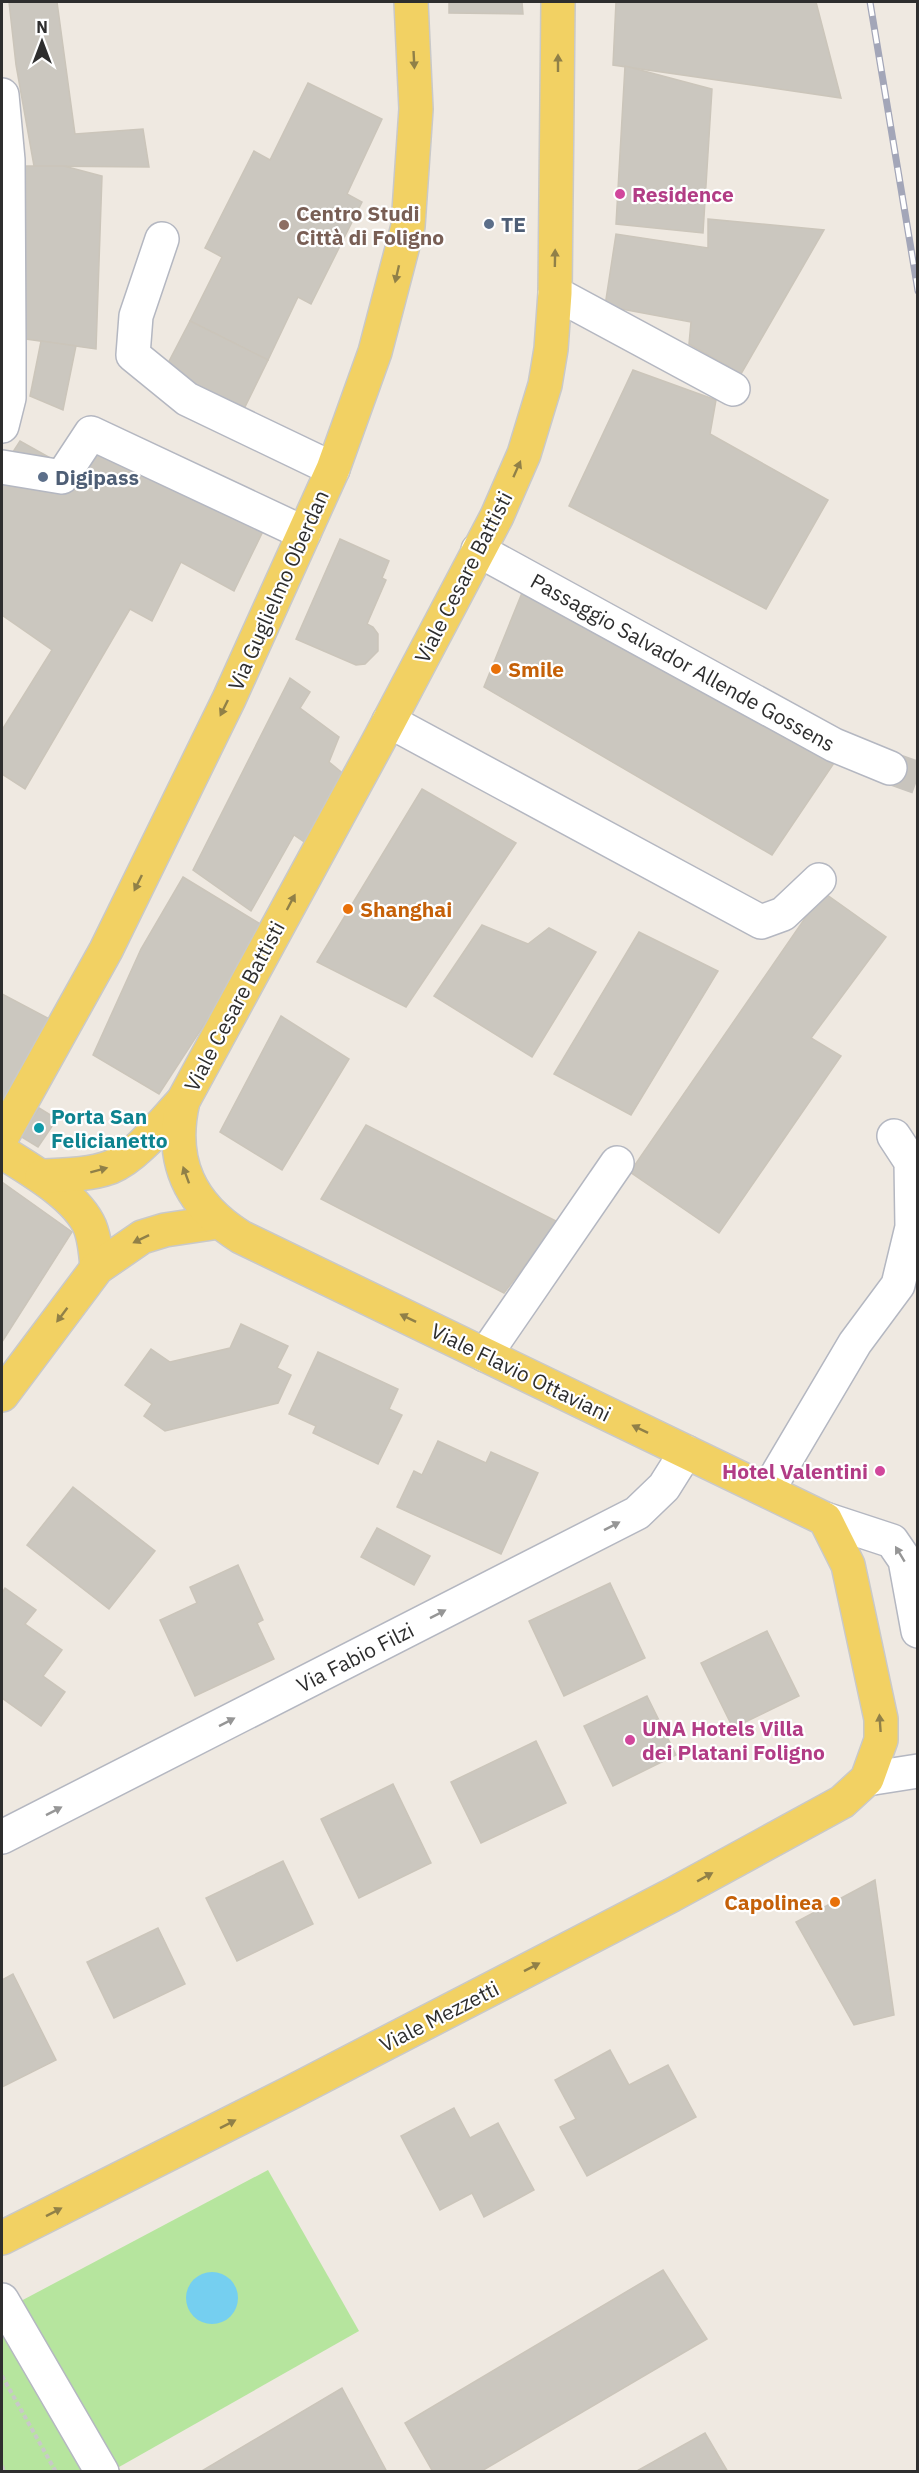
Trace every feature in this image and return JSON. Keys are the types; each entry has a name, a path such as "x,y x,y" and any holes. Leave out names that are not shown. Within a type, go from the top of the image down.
{"main road":[{"name":"Via Guglielmo Oberdan","path":"2,1137 106,950 229,699 333,470 375,352 408,226 416,109 411,2"},
{"name":"Viale Cesare Battisti","path":"42,1176 93,1172 113,1166 129,1155 183,1101 497,516 524,454 542,397 551,349 555,293 558,2"},
{"name":"Viale Cesare Battisti","path":"183,1101 178,1136 183,1167 194,1194 219,1222"},
{"path":"2,1152 42,1176 81,1212 94,1240 97,1268"},
{"path":"2,1395 97,1268 142,1238 165,1230 219,1222"},
{"name":"Viale Flavio Ottaviani","path":"219,1222 269,1251 825,1519"},
{"path":"825,1519 848,1565 881,1719 881,1740 867,1779"},
{"name":"Viale Mezzetti","path":"2,2238 290,2093 672,1895 842,1802 867,1779"}],"street":[{"path":"2,95 8,160 9,334 9,398 2,426"},
{"path":"162,239 136,316 133,355 187,399 333,470"},
{"path":"555,293 733,389"},
{"path":"2,467 62,477 91,433 304,533"},
{"name":"Passaggio Salvador Allende Gossens","path":"478,550 834,745 890,768"},
{"path":"389,721 761,922 783,914 819,880"},
{"path":"768,1490 855,1343 898,1285 912,1227 910,1162 894,1136"},
{"path":"485,1355 617,1163"},
{"name":"Via Fabio Filzi","path":"2,1837 637,1513 664,1487 687,1452"},
{"path":"825,1519 892,1541 905,1560 918,1631"},
{"path":"867,1779 918,1771"},
{"path":"2,2300 102,2472"}],"path":[{"path":"2,2376 56,2472"},
{"path":"2,2466 4,2472"}],"green space":[{"path":"268,2170 359,2331 112,2471 2,2472 2,2311"}],"water":[{"path":"207,2272 217,2272 231,2279 238,2298 231,2317 217,2324 207,2324 197,2320 190,2313 186,2303 186,2293 190,2283 197,2276"}],"building":[{"path":"9,2 57,2 75,134 143,129 149,167 34,166 16,65"},
{"path":"449,2 522,2 523,14 449,13"},
{"path":"616,2 816,2 841,98 613,65"},
{"path":"625,66 712,89 703,233 616,224"},
{"name":"Centro Studi Città di Foligno","path":"308,83 382,119 347,194 362,202 311,304 298,297 268,360 190,321 222,257 205,248 254,151 270,160"},
{"path":"16,166 64,166 102,176 96,349 19,338"},
{"path":"708,219 824,230 741,374 689,344 691,322 605,306 616,234 708,248"},
{"path":"190,321 268,360 242,413 165,369"},
{"path":"41,341 76,346 63,410 30,396"},
{"path":"633,370 716,400 710,434 828,500 766,609 569,506"},
{"path":"93,439 265,527 234,591 181,562 152,621 130,609 25,789 2,774 2,730 52,650 2,615 2,469 20,441 77,473"},
{"path":"340,539 389,561 382,578 386,580 367,624 373,627 378,634 378,651 365,664 356,665 296,639"},
{"path":"524,588 836,760 772,855 484,687"},
{"path":"290,678 310,692 300,708 339,737 329,762 346,776 310,846 294,835 251,911 193,870"},
{"path":"422,789 516,843 406,1007 317,962"},
{"path":"183,877 267,928 159,1094 93,1055 141,949"},
{"path":"823,892 886,937 811,1038 841,1056 719,1233 630,1172"},
{"path":"482,925 528,944 549,928 596,952 532,1057 434,996"},
{"path":"639,932 718,971 631,1115 554,1074"},
{"path":"2,994 57,1023 11,1102 2,1097"},
{"path":"281,1016 349,1059 282,1170 220,1132"},
{"name":"Porta San Felicianetto","path":"39,1108 57,1119 38,1147 20,1136"},
{"path":"366,1125 558,1222 504,1293 321,1199"},
{"path":"2,1182 72,1232 2,1342"},
{"path":"241,1324 288,1346 277,1368 291,1375 278,1403 165,1431 144,1416 152,1404 125,1385 151,1349 170,1362 230,1348"},
{"path":"318,1352 398,1389 389,1409 402,1415 378,1464 313,1433 316,1426 289,1414"},
{"path":"438,1441 486,1463 491,1452 538,1473 501,1554 397,1507 414,1471 422,1475"},
{"path":"73,1487 155,1551 109,1609 27,1545"},
{"path":"377,1528 430,1556 414,1585 361,1557"},
{"path":"238,1565 263,1620 257,1623 274,1659 195,1696 160,1620 197,1603 190,1587"},
{"path":"610,1583 645,1658 564,1696 529,1621"},
{"path":"5,1588 36,1610 25,1624 62,1650 43,1676 65,1692 41,1726 2,1698 2,1593"},
{"path":"767,1631 799,1696 733,1728 701,1663"},
{"name":"UNA Hotels Villa dei Platani Foligno","path":"647,1696 676,1755 613,1786 584,1726"},
{"path":"536,1741 566,1803 481,1843 451,1782"},
{"path":"393,1784 431,1863 359,1898 321,1819"},
{"path":"283,1861 313,1924 237,1961 206,1898"},
{"path":"875,1880 894,2015 854,2025 796,1922"},
{"path":"158,1928 185,1984 114,2018 87,1962"},
{"path":"13,1974 56,2060 2,2087 2,1980"},
{"path":"610,2050 629,2085 668,2065 696,2117 587,2176 560,2127 576,2119 555,2080"},
{"path":"454,2108 470,2138 498,2123 534,2190 484,2217 472,2193 440,2210 401,2136"},
{"path":"663,2270 707,2339 480,2472 433,2472 405,2423"},
{"path":"342,2388 387,2472 200,2472"},
{"path":"705,2433 728,2472 635,2472"}],"tunnel":[{"path":"890,768 918,778"}],"railway":[{"path":"870,2 918,291"}],"place":[{"name":"Residence","path":"620,194"},
{"name":"TE","path":"489,224"},
{"name":"Centro Studi Città di Foligno","path":"284,225"},
{"name":"Digipass","path":"43,477"},
{"name":"Smile","path":"496,669"},
{"name":"Shanghai","path":"348,909"},
{"name":"Porta San Felicianetto","path":"39,1128"},
{"name":"Hotel Valentini","path":"880,1471"},
{"name":"UNA Hotels Villa dei Platani Foligno","path":"630,1740"},
{"name":"Capolinea","path":"835,1902"}]}
